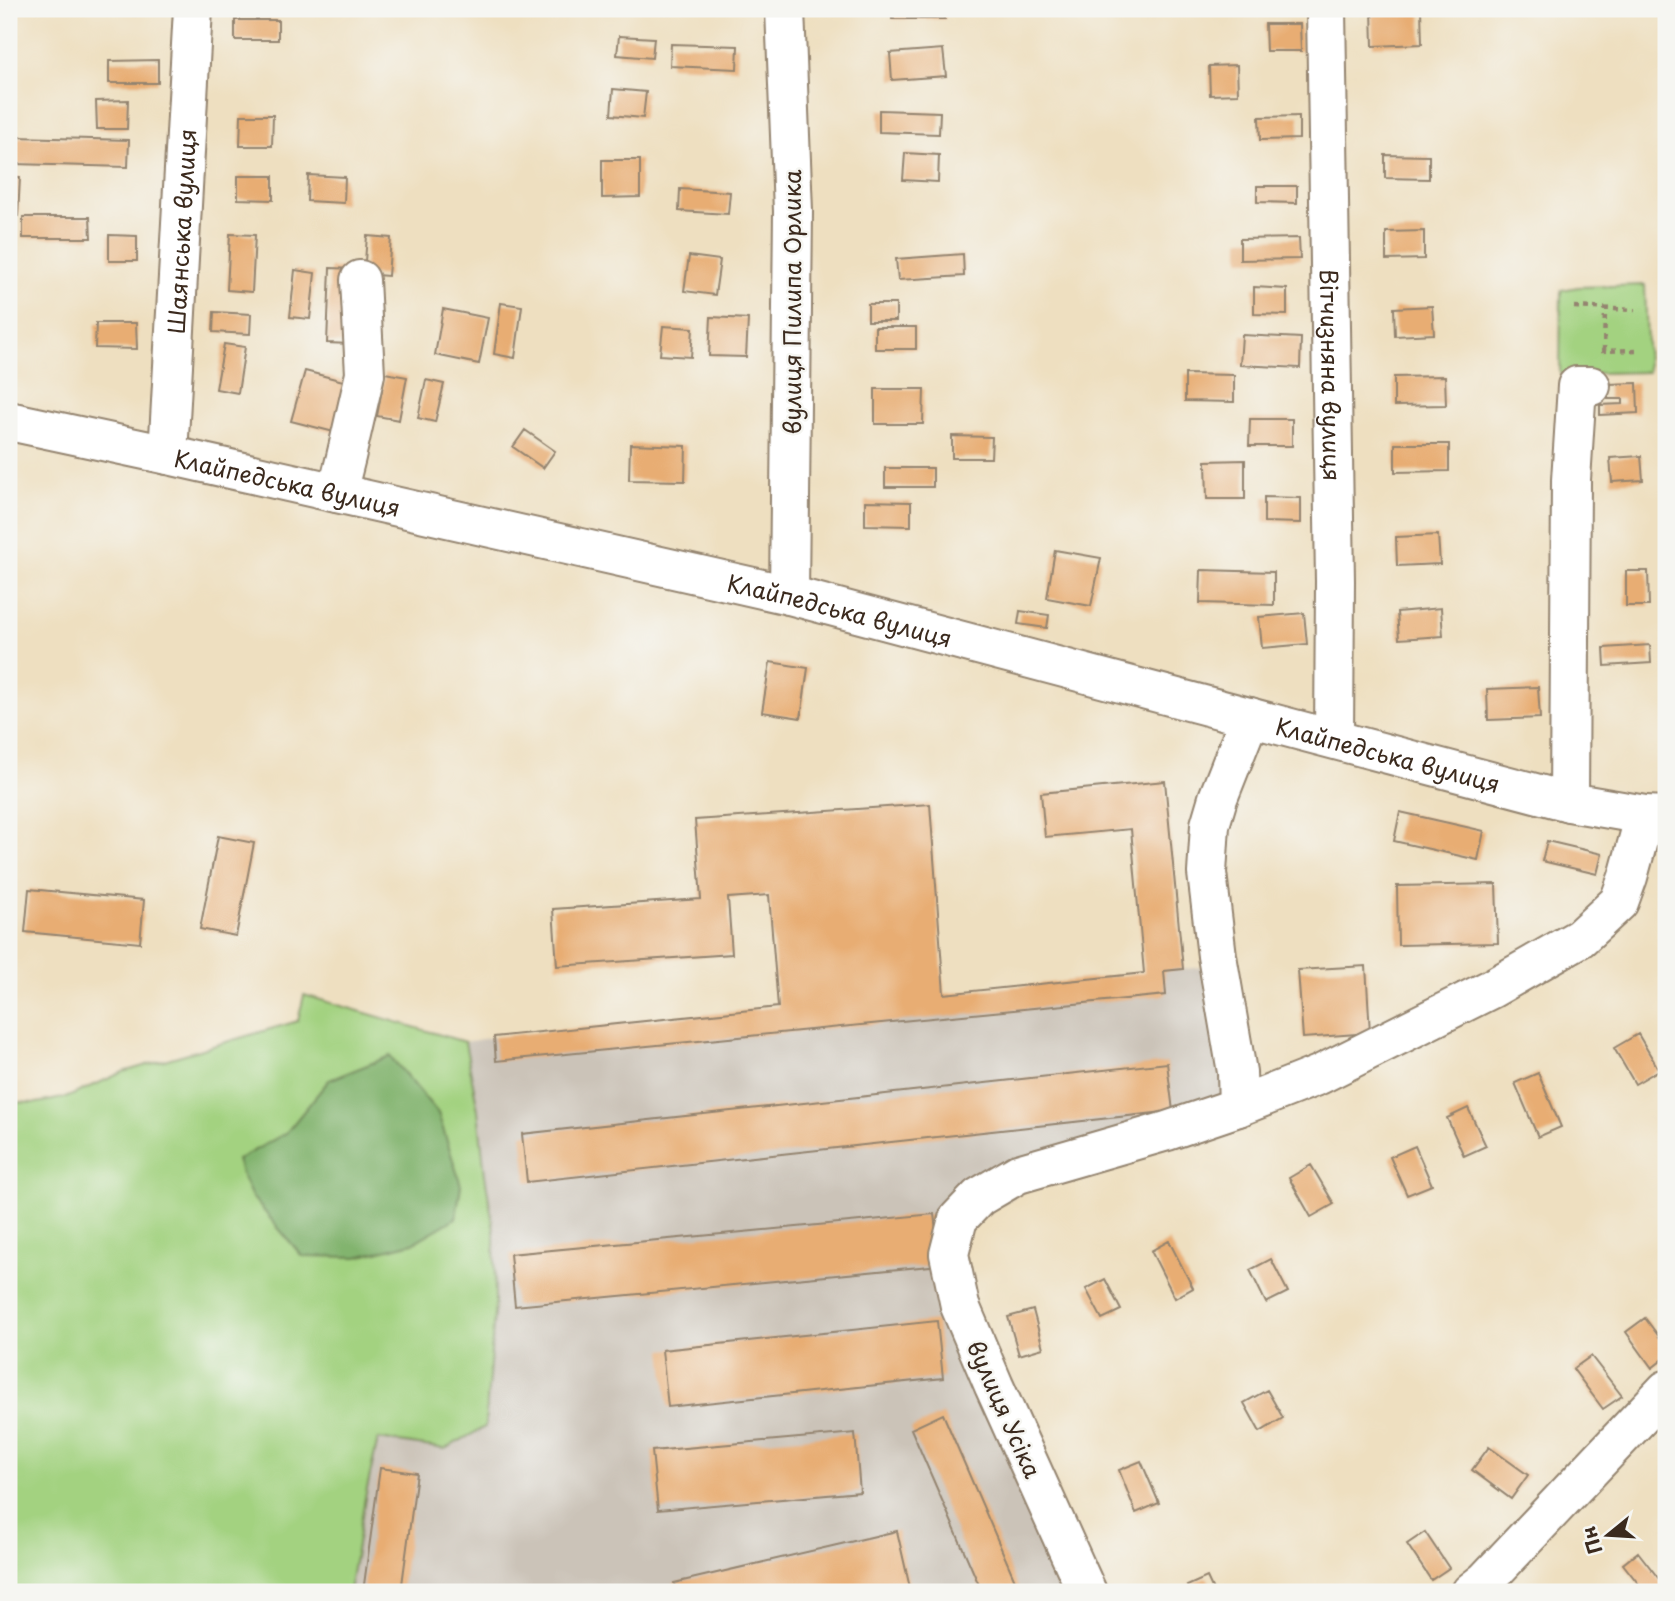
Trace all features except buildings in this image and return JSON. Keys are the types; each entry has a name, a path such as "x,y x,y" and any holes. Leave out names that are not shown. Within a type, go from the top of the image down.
{"street":[{"name":"Шаянська вулиця","path":"168,455 193,9"},
{"name":"вулиця Пилипа Орлика","path":"785,9 793,211 789,595"},
{"name":"Вітчизняна вулиця","path":"1326,9 1335,581 1334,739"},
{"path":"337,493 365,374 360,280"},
{"path":"1569,802 1572,467 1577,386 1591,386"},
{"name":"Клайпедська вулиця","path":"9,421 789,595 1569,802 1656,816"},
{"path":"1250,717 1210,825 1208,873 1217,956 1237,1072 1238,1107 1319,1075 1491,989 1580,938 1619,902 1656,816"},
{"name":"вулиця Усіка","path":"1087,1592 960,1306 949,1254 958,1219 979,1197 1018,1174 1167,1131 1238,1107"},
{"path":"1471,1592 1485,1581 1666,1390"}],"path":[{"path":"1574,307 1635,310"},
{"path":"1604,351 1605,309"}],"shaded area":[{"path":"1224,965 1236,1105 1117,1139 947,1235 1087,1592 349,1592 378,1439 445,1449 495,1302 494,1230 478,1110 465,1042 778,1007 944,994"}],"green space":[{"path":"1645,285 1648,372 1560,374 1561,290"},
{"path":"304,995 465,1042 478,1110 494,1230 495,1302 485,1427 445,1449 378,1439 349,1592 9,1592 9,1102 37,1103 68,1097 123,1072 298,1021"},
{"path":"390,1056 438,1113 461,1185 456,1218 413,1243 357,1257 302,1256 252,1197 237,1160 286,1133 329,1080"}]}
